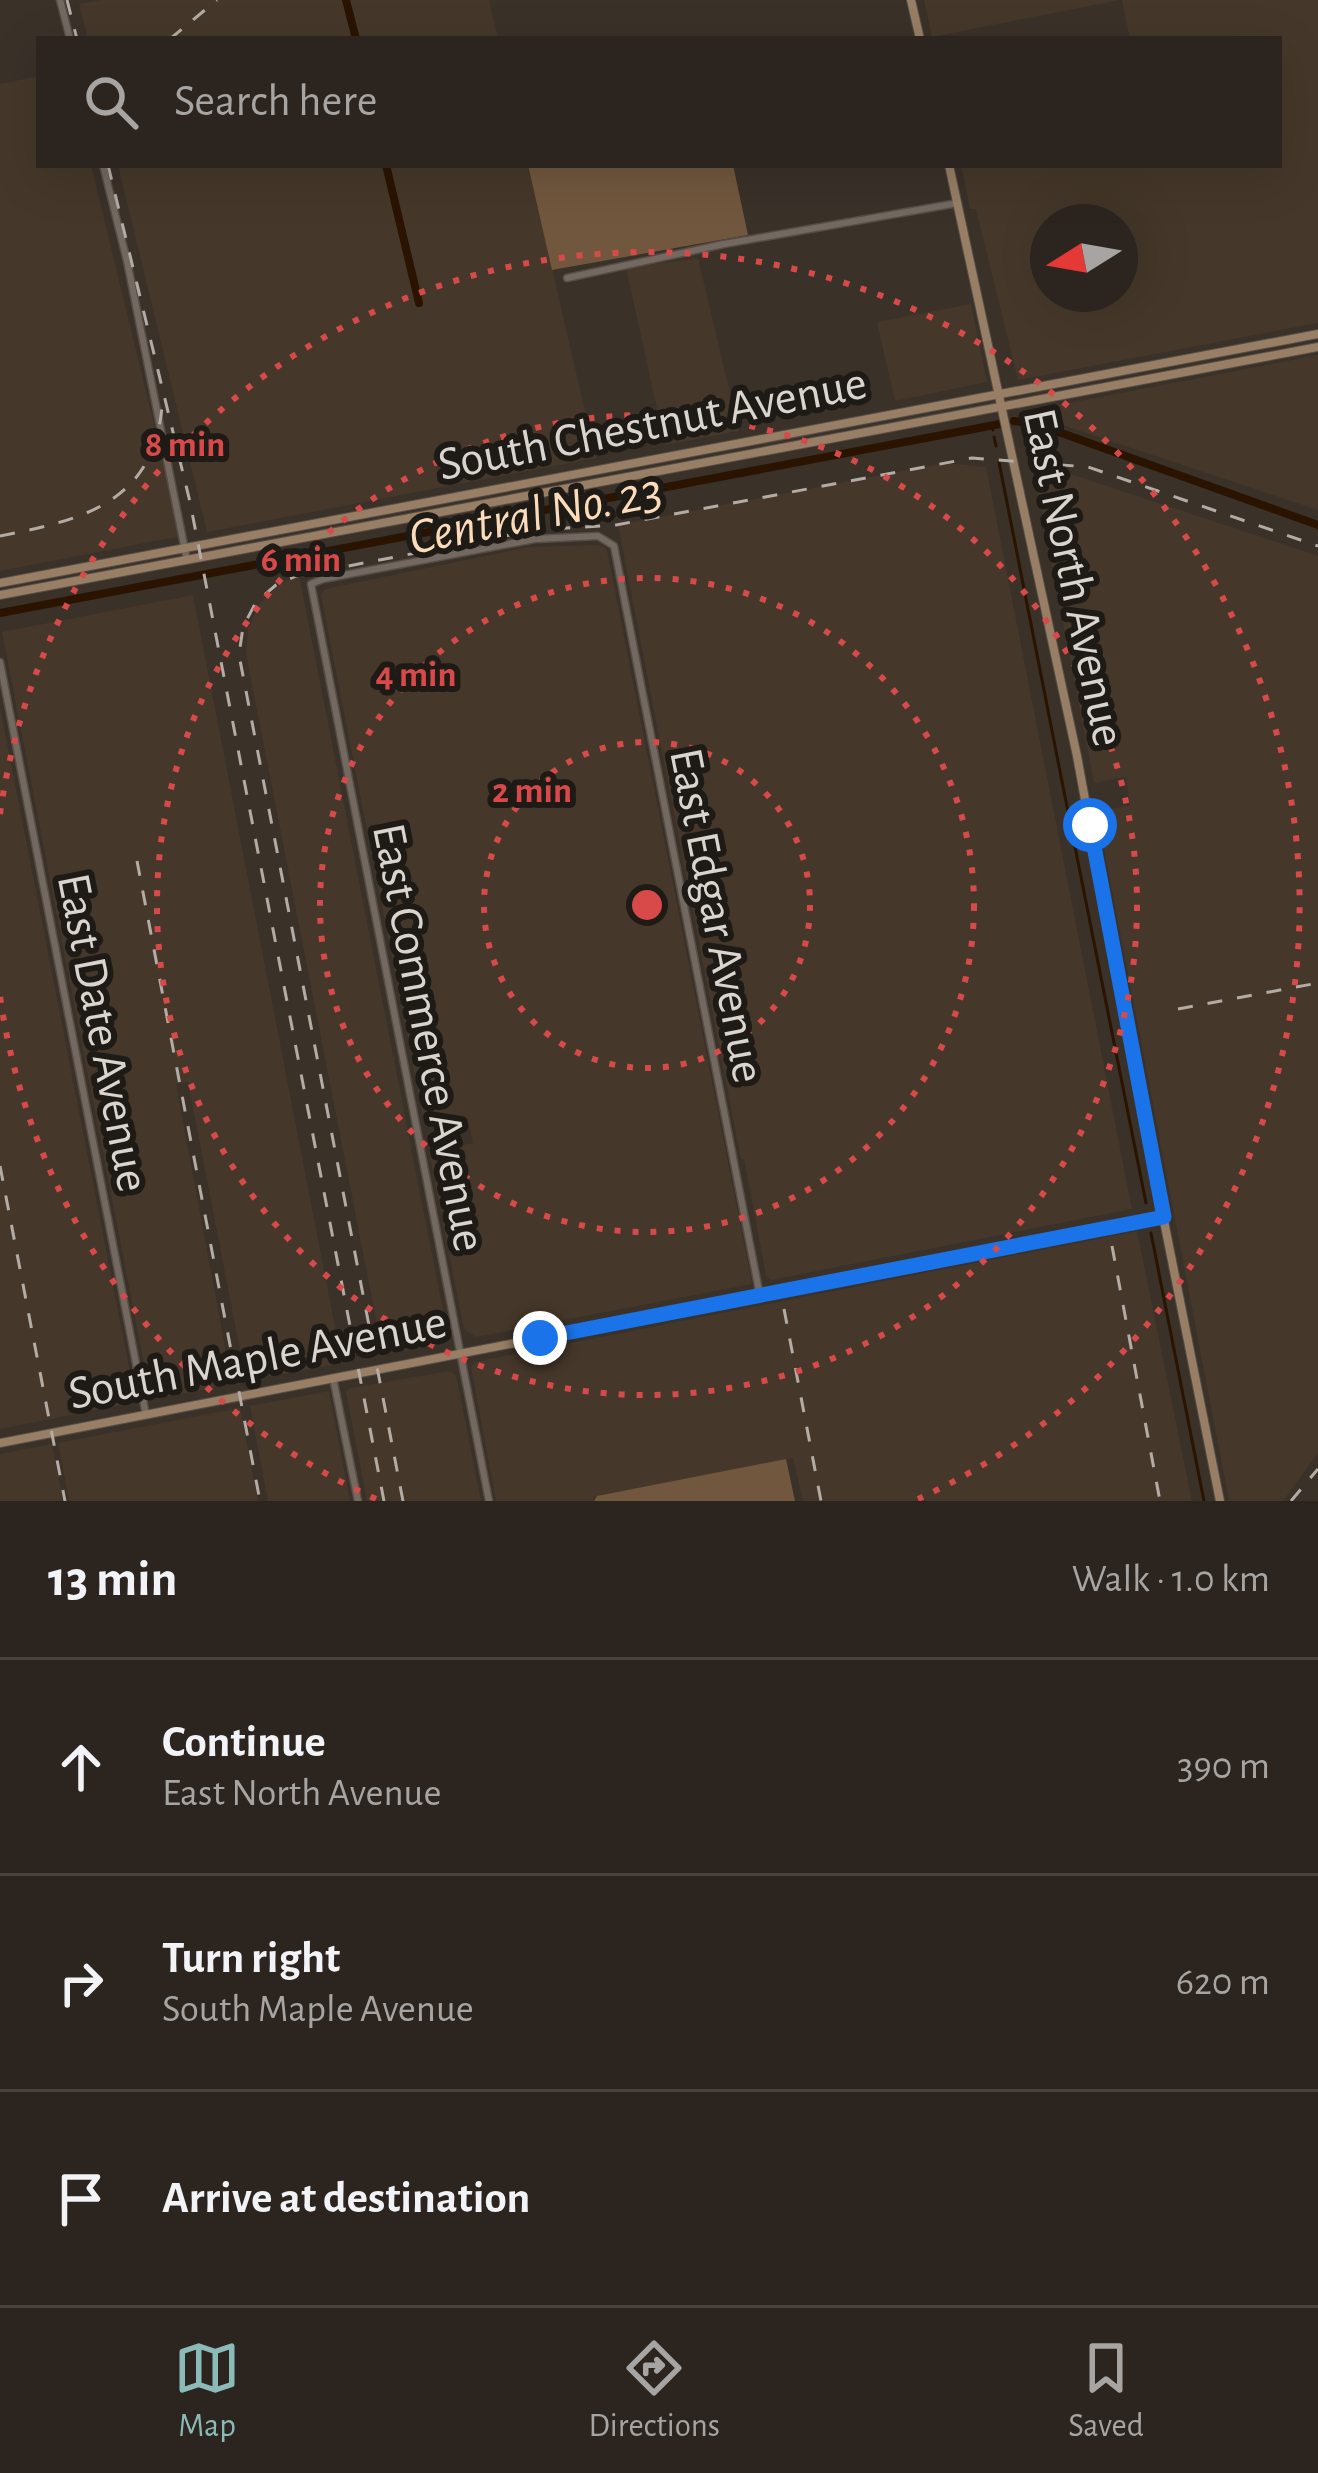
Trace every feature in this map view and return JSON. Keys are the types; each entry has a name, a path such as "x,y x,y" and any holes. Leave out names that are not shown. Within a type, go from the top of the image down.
{"main road":[{"path":"911,0 919,36"},
{"name":"East North Avenue","path":"950,168 1077,756 1220,1501"},
{"name":"South Chestnut Avenue","path":"0,583 1318,334"},
{"name":"South Chestnut Avenue","path":"0,596 1318,346"},
{"path":"599,469 602,481"},
{"name":"South Maple Avenue","path":"0,1443 1164,1217"}],"street":[{"path":"60,0 69,36"},
{"path":"104,168 187,560"},
{"path":"567,278 958,202"},
{"name":"East Edgar Avenue","path":"311,584 535,539 598,536 614,546 760,1296"},
{"name":"East Commerce Avenue","path":"311,584 489,1501"},
{"name":"East Date Avenue","path":"0,662 146,1414"},
{"path":"333,1378 358,1501"}],"shaded area":[{"path":"101,0 489,0 497,36 87,36 79,4"},
{"path":"924,0 1120,0 937,36 932,36"},
{"path":"1122,0 1318,0 1318,323 1018,380 976,209 970,209 962,168 1282,168 1282,36 1129,36"},
{"path":"36,77 36,168 92,168 181,536 0,571 0,84"},
{"path":"119,168 529,168 596,458 207,532"},
{"path":"529,168 734,168 748,235 552,270"},
{"path":"698,258 739,431 665,445 626,268"},
{"path":"971,304 987,382 895,401 877,322"},
{"path":"1318,355 1318,510 1023,412 1116,394"},
{"path":"945,463 986,467 1132,1209 771,1280 766,1275 741,1159 618,525"},
{"path":"1033,466 1068,473 1318,556 1318,1453 1283,1501 1229,1501 1097,812 1130,805 1126,777 1094,783"},
{"path":"601,545 607,550 752,1284 476,1337 464,1329 429,1152 473,1143 468,1118 425,1126 321,595 325,589 529,547"},
{"path":"299,575 448,1336 444,1343 383,1355 246,654 248,628 260,603 280,584"},
{"path":"193,595 342,1363 246,1381 188,1082 176,1084 232,1384 151,1400 2,632"},
{"path":"0,707 135,1398 132,1403 0,1429"},
{"path":"1137,1231 1192,1501 803,1501 793,1458 593,1497 593,1501 496,1501 471,1367 475,1362"},
{"path":"450,1371 456,1375 481,1501 367,1501 346,1392"},
{"path":"329,1391 350,1501 268,1501 250,1406"},
{"path":"240,1408 258,1501 69,1501 58,1443"},
{"path":"52,1444 63,1501 0,1501 0,1454"},
{"path":"786,1459 795,1501 594,1501 597,1496"}],"waterway":[{"path":"346,0 355,36"},
{"path":"387,168 419,303"},
{"name":"Central No. 23","path":"1014,421 1039,425 1318,525"},
{"name":"Central No. 23","path":"0,613 1000,424"},
{"name":"Central No. 23","path":"991,425 993,430"},
{"path":"994,437 996,446"},
{"path":"999,462 1071,827"},
{"path":"1072,832 1146,1203"},
{"path":"1151,1233 1204,1501"}],"railway":[{"path":"67,0 76,36"},
{"path":"174,36 217,0"},
{"path":"109,168 190,502 384,1501"},
{"path":"0,536 58,523 108,502 144,466 156,440 162,407"},
{"path":"403,1501 239,655 243,627 256,602 296,576 536,530 616,525 972,458 1088,467 1318,546"},
{"path":"137,861 260,1501"},
{"path":"1178,1009 1318,983"},
{"path":"0,1166 65,1501"},
{"path":"1112,1246 1160,1501"},
{"path":"784,1309 821,1501"},
{"path":"1291,1501 1318,1469"}],"route":[{"path":"540,1338 1164,1217 1090,825"}]}
